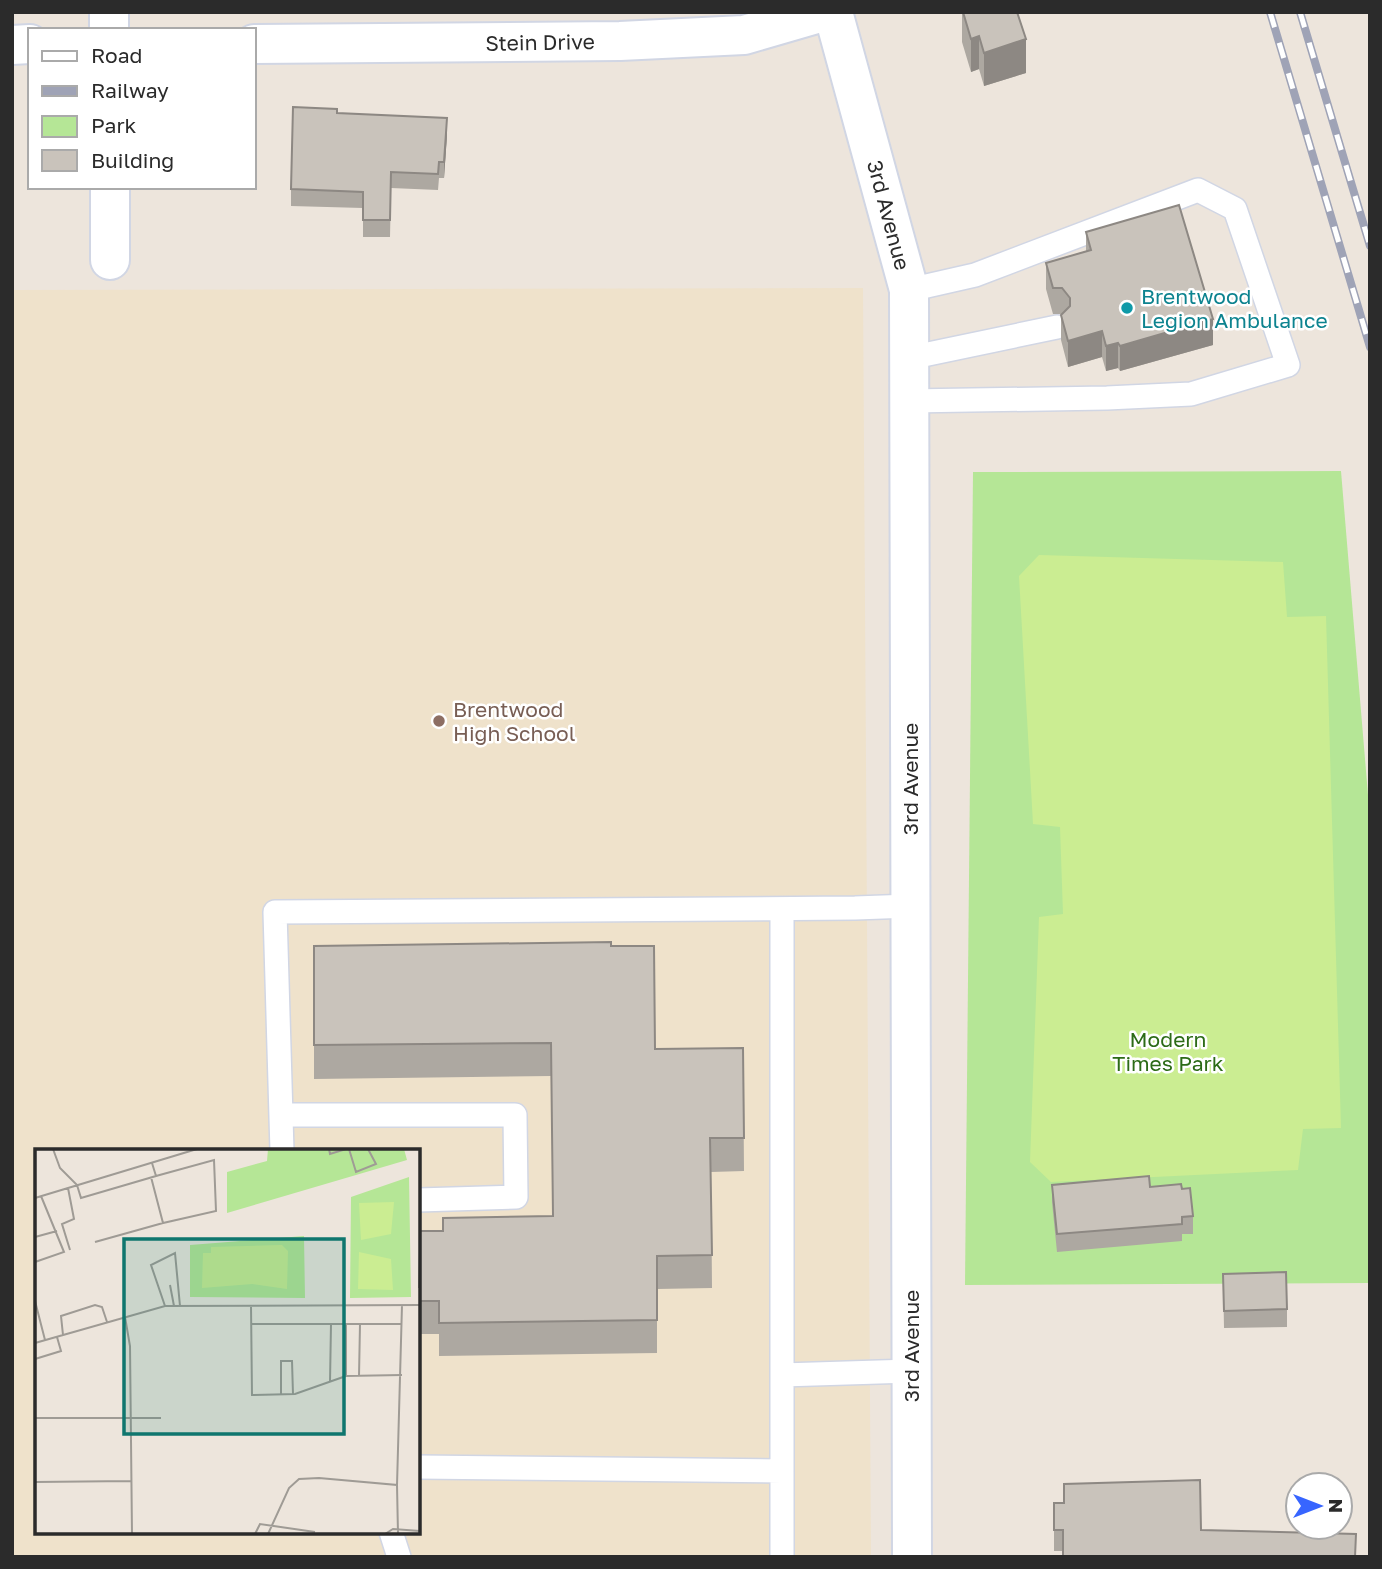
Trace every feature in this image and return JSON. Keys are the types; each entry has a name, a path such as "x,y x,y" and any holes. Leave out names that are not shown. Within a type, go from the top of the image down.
{"street":[{"name":"Stein Drive","path":"256,44 634,41 744,34 823,12"},
{"name":"3rd Avenue","path":"833,12 909,290 912,1557"},
{"path":"110,189 110,260"}],"lane":[{"path":"909,290 975,275 1198,190 1235,209 1288,365 1191,394 909,401"},
{"path":"909,358 1057,327"},
{"path":"282,1149 275,912 911,906"},
{"path":"782,909 782,1557"},
{"path":"281,1115 515,1115 516,1197 420,1200"},
{"path":"782,1375 911,1371"},
{"path":"420,1467 782,1471"},
{"path":"392,1534 399,1557"}],"shaded area":[{"name":"Brentwood High School","path":"863,288 871,1557 12,1557 12,290"}],"green space":[{"name":"Modern Times Park","path":"1341,471 1370,819 1370,1283 965,1285 973,472"},
{"path":"1039,555 1283,562 1287,617 1326,616 1341,1128 1303,1129 1298,1170 1051,1182 1030,1162 1039,917 1063,914 1060,827 1033,824 1019,576"}],"building":[{"path":"963,12 1017,12 1026,39 984,53 979,36 971,39"},
{"path":"293,107 337,109 337,113 447,118 444,162 439,162 438,174 391,172 390,220 363,220 363,192 291,189"},
{"name":"Brentwood Legion Ambulance","path":"1179,205 1213,319 1120,346 1118,343 1106,346 1102,331 1068,341 1061,315 1070,306 1070,298 1062,288 1053,288 1046,263 1091,250 1086,232"},
{"path":"611,942 611,946 654,946 655,1049 743,1048 744,1138 710,1138 712,1255 657,1256 657,1320 439,1323 439,1301 420,1301 420,1231 443,1231 443,1218 553,1216 551,1043 314,1045 314,946"},
{"path":"1149,1176 1150,1187 1181,1184 1182,1189 1190,1188 1193,1216 1182,1217 1182,1224 1057,1234 1052,1185"},
{"path":"1286,1272 1287,1309 1224,1311 1223,1274"},
{"path":"1200,1480 1201,1530 1284,1532 1284,1541 1354,1541 1356,1534 1355,1557 1063,1557 1063,1530 1054,1530 1054,1503 1064,1503 1064,1484"}],"railway":[{"path":"1270,12 1370,347"},
{"path":"1300,12 1370,246"}],"place":[{"name":"Brentwood Legion Ambulance","path":"1127,308"},
{"name":"Brentwood High School","path":"439,721"}]}
